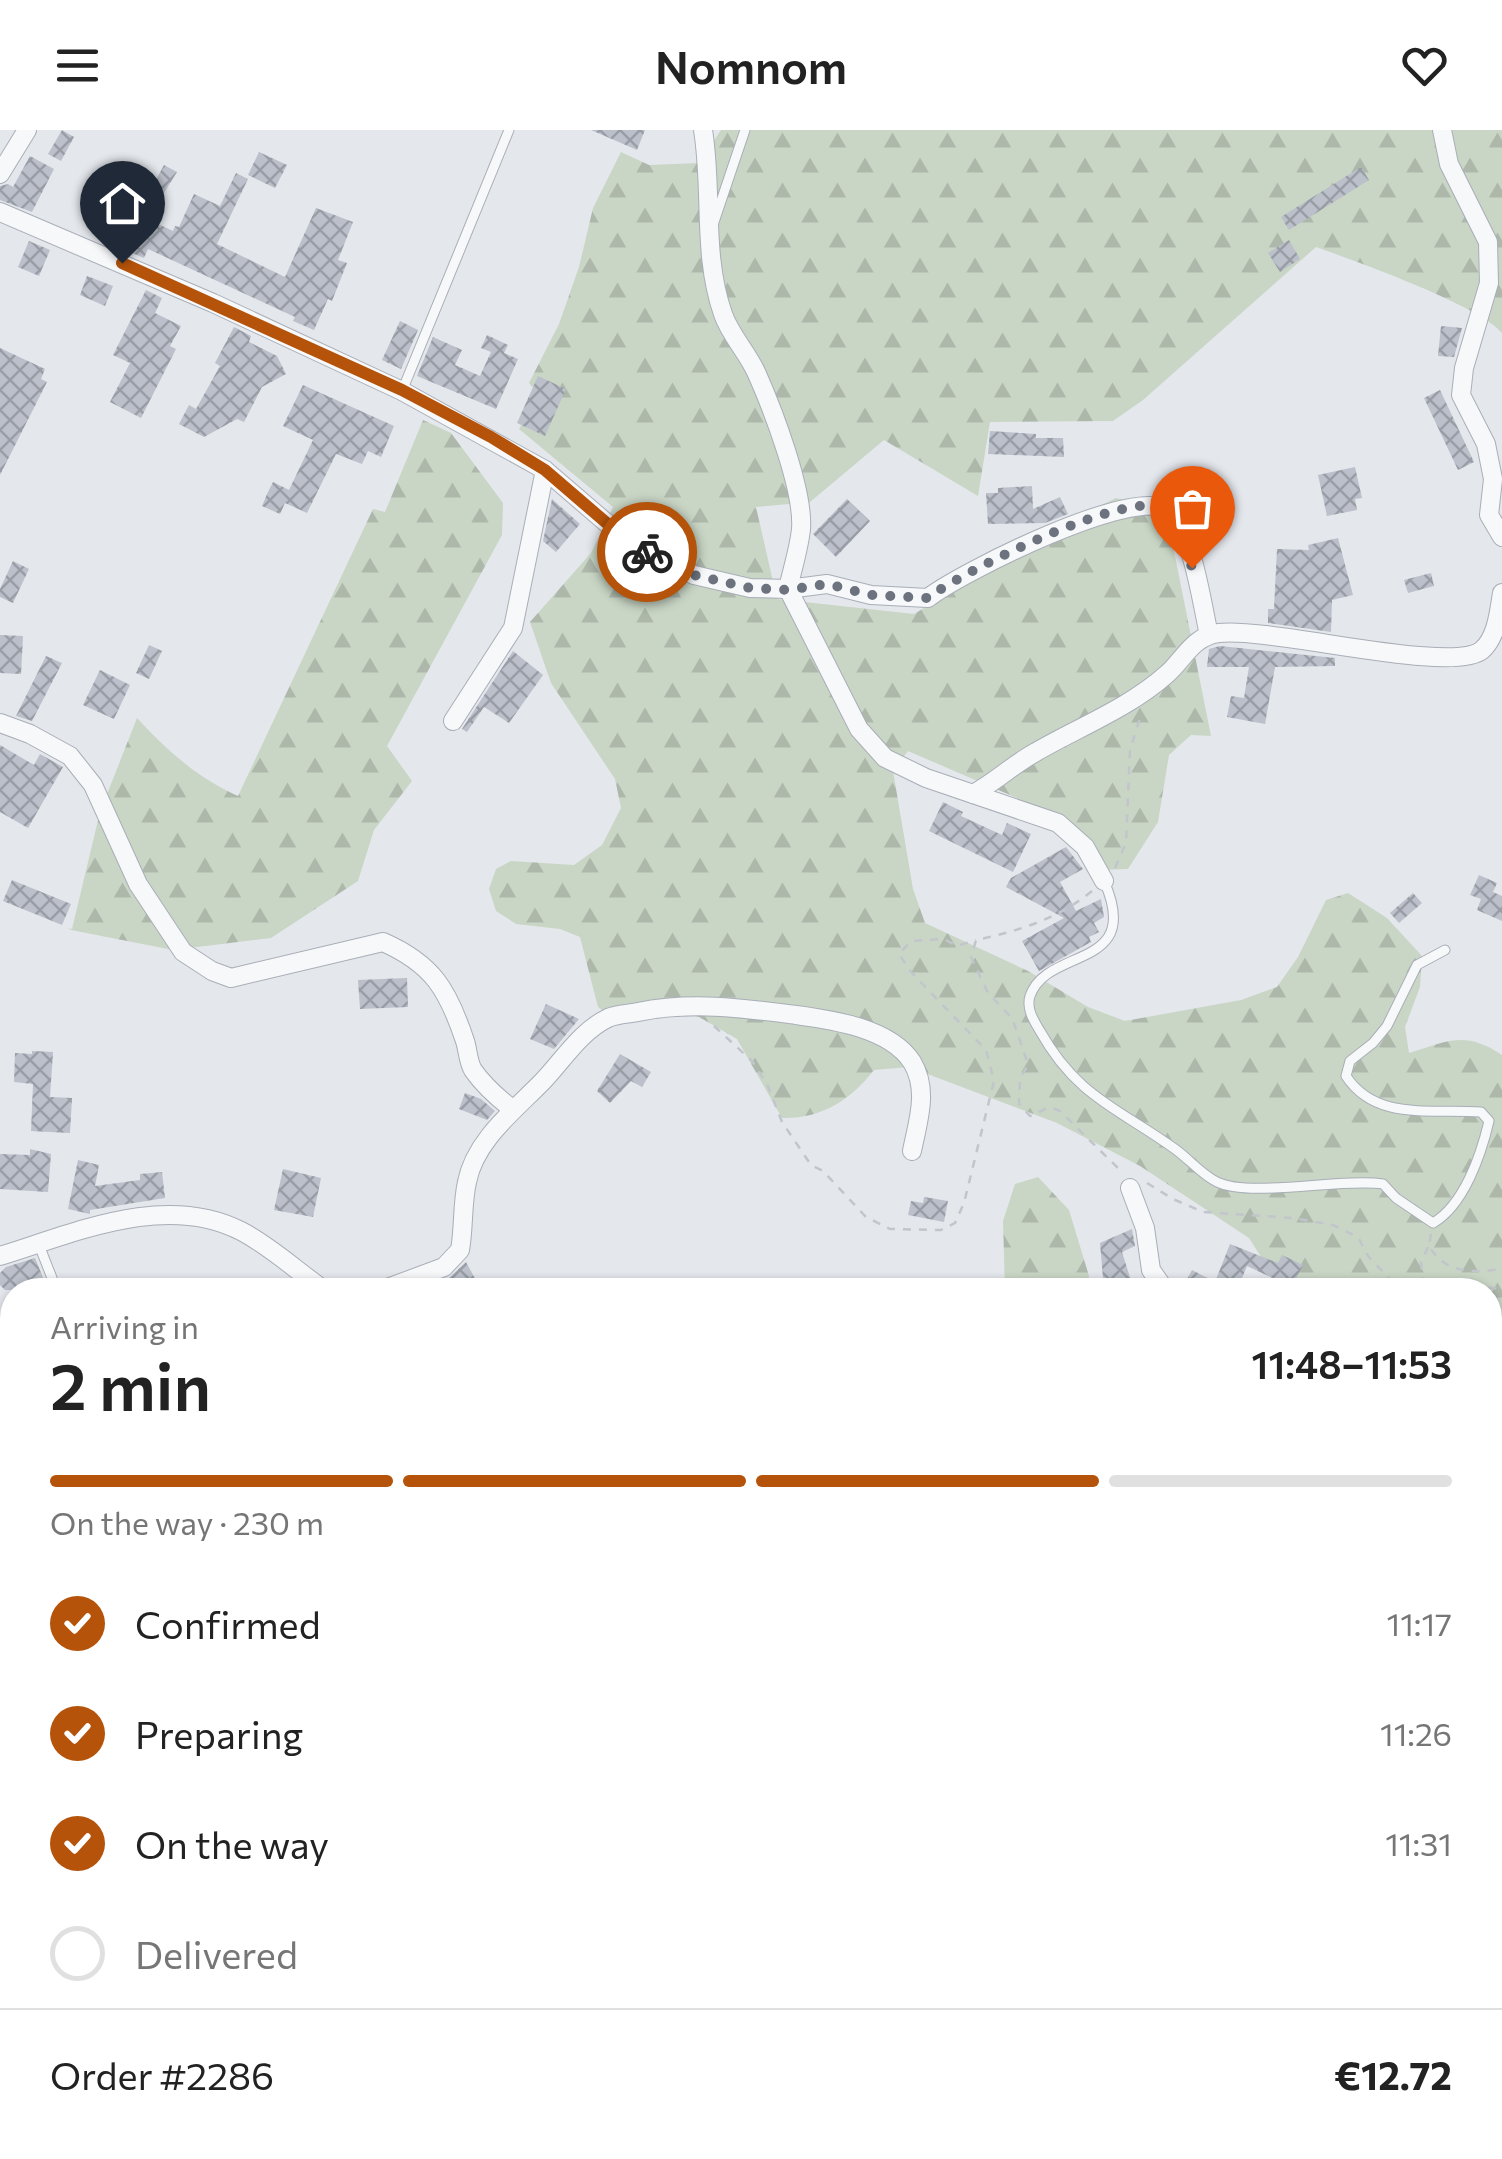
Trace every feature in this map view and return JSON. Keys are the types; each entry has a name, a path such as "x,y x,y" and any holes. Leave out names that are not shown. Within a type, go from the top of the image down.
{"street":[{"path":"0,174 27,130"},
{"path":"703,130 710,169 713,272 723,316 756,372 790,460 802,526 788,590 858,729 886,758 926,778 1058,823 1085,848 1104,881"},
{"path":"1442,130 1449,164 1488,242 1489,283 1464,368 1461,395 1486,444 1493,480 1489,515 1502,538"},
{"path":"0,212 213,302 402,390 545,470 631,544 694,575 750,588 788,590 827,584 871,595 928,598 948,582 988,561 1098,515 1123,508 1160,506 1169,511 1184,534 1210,635"},
{"path":"453,721 514,628 545,470"},
{"path":"973,794 1030,755 1151,686 1196,642 1210,635 1253,634 1422,656 1462,657 1481,651 1492,637 1502,593"},
{"path":"0,723 70,756 93,785 138,884 184,952 230,978 383,942 401,950 424,965 444,988 466,1043 470,1068 512,1109"},
{"path":"414,1278 444,1267 460,1250 467,1181 474,1162 512,1109 543,1081 578,1040 608,1018 710,1004 807,1016 865,1030 890,1041 912,1062 923,1092 912,1150"},
{"path":"1137,1182 1151,1270 1157,1278"},
{"path":"0,1256 136,1217 183,1214 240,1230 307,1278"}],"lane":[{"path":"402,390 509,130"},
{"path":"710,236 745,130"},
{"path":"1104,881 1116,907 1113,926 1101,946 1085,958 1046,976 1030,996 1030,1014 1053,1054 1075,1081 1218,1183 1248,1188 1348,1181 1384,1184 1396,1198 1434,1223 1446,1215 1483,1146 1489,1121 1480,1112 1388,1109 1356,1092 1346,1076 1350,1061 1373,1044 1387,1026 1417,966 1445,950"},
{"path":"39,1244 52,1278"}],"path":[{"path":"1104,881 1119,864 1126,843 1130,750 1151,686"},
{"path":"704,1021 720,1029 752,1062 768,1084 782,1122 811,1165 822,1171 866,1217 890,1229 941,1230 955,1223 964,1203 994,1081 986,1050 910,972 899,954 911,941 944,939 957,946 976,940"},
{"path":"1120,1167 1137,1182 1203,1212 1334,1225 1358,1237 1368,1256 1389,1278"},
{"path":"1422,1278 1421,1263 1434,1223"},
{"path":"1428,1246 1437,1260 1458,1270 1502,1269"}],"green space":[{"path":"721,130 1502,130 1502,333 1443,297 1316,247 1143,400 1113,421 990,422 978,496 884,440 810,502 756,507 777,599 914,614 1116,498 1166,511 1211,736 1191,735 1169,755 1158,822 1128,869 1100,870 1075,834 1033,805 908,751 893,771 913,889 925,923 1028,971 1088,1007 1125,1021 1241,1000 1277,987 1298,957 1326,900 1348,893 1387,918 1422,956 1420,987 1405,1027 1409,1053 1467,1040 1502,1055 1502,1278 1271,1278 1249,1238 1140,1166 1057,1123 909,1067 874,1070 834,1106 810,1115 782,1118 737,1039 699,1017 670,1010 615,1020 598,1007 580,937 560,929 516,924 496,911 489,889 496,869 511,861 574,865 602,845 621,808 615,779 551,683 530,622 591,553 613,507 519,429 539,395 529,383 559,324 579,267 593,208 621,152 649,165 699,163"},
{"path":"423,420 451,433 503,503 502,535 387,746 412,781 374,830 358,881 271,938 173,950 71,930 68,928 72,929 100,812 137,718 184,763 238,796 373,509 385,512"},
{"path":"1038,1177 1069,1210 1089,1278 1005,1278 1003,1221 1015,1184"}],"building":[{"path":"62,130 74,137 61,161 48,154"},
{"path":"591,130 645,130 637,150"},
{"path":"259,152 287,165 275,188 248,175"},
{"path":"30,156 54,169 32,212 0,200 0,186 13,187"},
{"path":"164,165 177,172 164,193 152,187"},
{"path":"1361,167 1369,180 1289,230 1281,217"},
{"path":"236,173 248,179 217,244 285,277 316,208 353,222 338,260 347,263 332,301 328,299 314,330 293,321 295,317 148,249 144,258 99,239 114,208 124,213 126,209 173,231 175,226 179,227 194,194 220,206"},
{"path":"1289,240 1300,259 1280,272 1268,253"},
{"path":"29,241 50,250 39,276 18,267"},
{"path":"87,276 113,286 105,306 80,295"},
{"path":"146,290 162,298 155,313 181,326 170,346 176,349 141,418 110,402 130,363 113,355"},
{"path":"400,321 418,330 401,369 382,360"},
{"path":"1441,326 1462,328 1454,357 1438,356"},
{"path":"234,327 251,336 249,342 277,356 286,374 262,387 244,422 237,419 204,437 179,424 189,405 196,409 220,366 215,363"},
{"path":"487,335 508,345 504,353 518,359 496,409 417,376 433,337 462,350 455,365 480,376 491,352 481,348"},
{"path":"0,348 45,369 41,379 47,382 0,475"},
{"path":"538,376 566,389 545,436 517,423"},
{"path":"303,385 394,426 381,457 368,451 362,464 336,454 307,513 285,503 280,514 262,506 267,494 273,482 289,490 313,440 283,426"},
{"path":"1440,390 1474,462 1458,470 1424,398"},
{"path":"990,431 1063,438 1064,457 988,454"},
{"path":"1355,467 1362,498 1355,499 1357,510 1327,516 1318,475"},
{"path":"1032,486 1033,509 1060,497 1068,514 1045,523 988,524 986,493 998,493 998,488"},
{"path":"552,499 580,524 556,552 543,541"},
{"path":"847,499 870,521 836,557 813,534"},
{"path":"1338,538 1353,595 1332,600 1331,632 1268,623 1268,609 1274,609 1277,549 1309,550 1308,545"},
{"path":"13,561 29,569 13,603 0,597 0,589"},
{"path":"1431,573 1434,586 1408,593 1404,580"},
{"path":"0,635 23,636 21,674 0,673"},
{"path":"149,645 162,651 149,679 136,673"},
{"path":"1220,646 1335,658 1335,666 1275,667 1265,724 1227,717 1231,696 1244,698 1249,667 1207,667 1209,649"},
{"path":"513,651 543,675 509,723 484,707 467,732 462,729"},
{"path":"46,656 62,663 32,721 16,716"},
{"path":"100,670 130,685 114,719 83,705"},
{"path":"0,745 34,765 40,754 63,767 28,828 0,812"},
{"path":"943,802 963,812 961,816 1002,835 1007,823 1031,834 1013,872 929,831"},
{"path":"1066,847 1083,869 1060,882 1076,911 1101,899 1104,917 1094,923 1099,932 1089,937 1091,942 1039,971 1022,941 1064,918 1006,887 1011,878"},
{"path":"1479,875 1497,883 1493,892 1502,896 1502,921 1477,910 1481,899 1470,895"},
{"path":"12,880 71,904 62,925 3,901"},
{"path":"1413,893 1422,903 1399,923 1390,913"},
{"path":"407,978 408,1007 360,1009 358,980"},
{"path":"546,1004 579,1019 554,1049 530,1039"},
{"path":"53,1052 50,1097 72,1098 70,1133 31,1131 33,1084 14,1082 15,1053"},
{"path":"620,1054 651,1072 642,1087 631,1081 610,1103 597,1091"},
{"path":"465,1093 481,1099 495,1111 487,1120 459,1109"},
{"path":"30,1149 51,1154 48,1192 0,1189 0,1154 30,1155"},
{"path":"78,1160 99,1165 95,1186 140,1180 140,1174 162,1172 165,1198 90,1210 90,1214 68,1209"},
{"path":"283,1169 321,1178 313,1217 274,1210"},
{"path":"924,1197 948,1201 944,1222 908,1215 911,1201 923,1203"},
{"path":"1132,1229 1135,1246 1122,1252 1130,1278 1103,1278 1100,1243"},
{"path":"1230,1244 1278,1263 1282,1255 1303,1265 1296,1278 1273,1278 1247,1266 1242,1278 1217,1278"},
{"path":"35,1258 43,1278 0,1278 6,1267"},
{"path":"466,1262 475,1278 449,1278"},
{"path":"1192,1270 1207,1278 1188,1278"}],"way so far":[{"path":"647,552 694,575 750,588 788,590 827,584 871,595 928,598 948,582 988,561 1098,515 1123,508 1160,506 1169,511 1184,534 1192,568"}],"route":[{"path":"122,263 402,390 491,437 545,470 631,544 647,552"}]}
